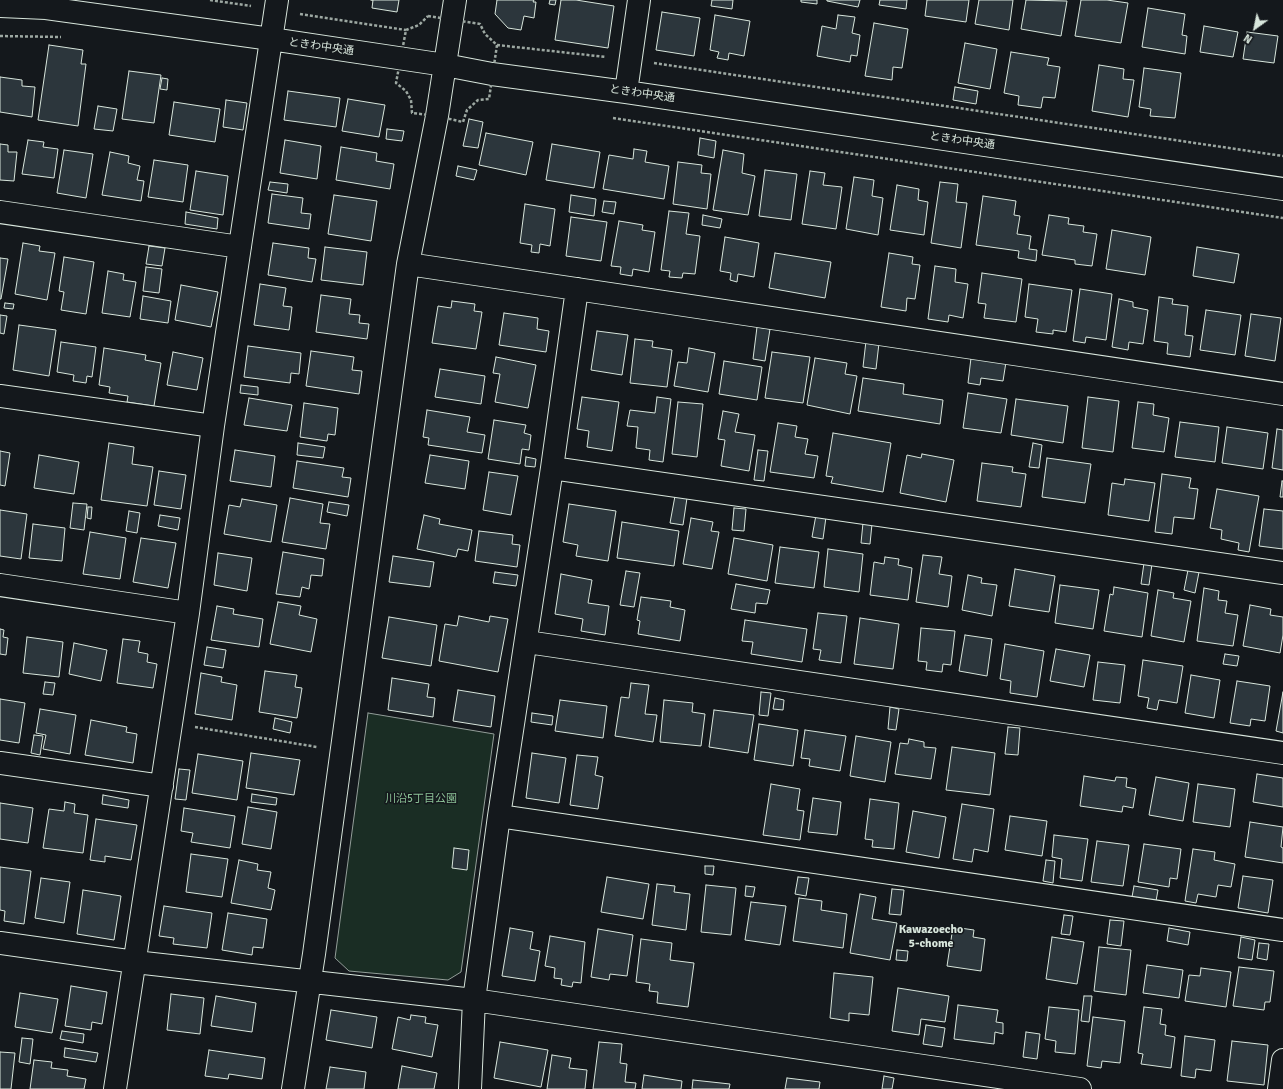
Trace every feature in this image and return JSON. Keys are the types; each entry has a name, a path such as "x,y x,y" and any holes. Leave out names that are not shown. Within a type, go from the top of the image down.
{"street":[{"path":"293,1089 310,982 408,264 436,116 455,0"},
{"path":"626,92 639,0"},
{"path":"115,1089 188,613 213,426 276,5"},
{"name":"ときわ中央通","path":"0,6 46,8 271,39 445,65 492,74 626,92 1283,189"},
{"path":"0,212 240,247"},
{"path":"408,264 1283,394"},
{"path":"470,1089 474,1000 499,816 527,642 577,289"},
{"path":"0,396 213,426"},
{"path":"552,468 1283,573"},
{"path":"0,585 188,613"},
{"path":"527,642 1283,753"},
{"path":"0,763 162,786"},
{"path":"499,816 1283,930"},
{"path":"0,942 135,962 474,1000 1080,1089"},
{"path":"1279,1089 1283,1060"}],"path":[{"path":"210,0 276,5 406,30"},
{"path":"0,36 67,38"},
{"path":"497,45 630,60 1283,156"},
{"path":"389,82 396,83"},
{"path":"489,99 497,100"},
{"path":"607,117 1283,218"},
{"path":"190,727 319,747"}],"green space":[{"name":"川沿5丁目公園","path":"368,713 494,734 461,972 448,980 349,971 335,958"}],"building":[{"path":"373,0 399,0 397,12 372,8"},
{"path":"497,0 534,0 533,2 536,2 534,18 524,16 521,30 508,28 495,14"},
{"path":"550,0 556,0 555,5 549,4"},
{"path":"561,0 576,0 614,6 608,48 555,40"},
{"path":"712,0 733,0 732,9 711,6"},
{"path":"801,0 817,0 817,4 801,2"},
{"path":"827,0 860,0 858,7"},
{"path":"880,0 907,0 906,9 879,5"},
{"path":"927,0 969,0 966,22 925,16"},
{"path":"979,0 1013,0 1009,30 975,24"},
{"path":"1026,0 1067,1 1061,36 1021,29"},
{"path":"1081,0 1107,0 1128,3 1121,43 1075,36"},
{"path":"1148,8 1185,14 1182,35 1187,36 1185,54 1142,47"},
{"path":"662,12 700,18 694,56 656,50"},
{"path":"715,15 750,21 744,56 729,53 728,60 717,58 719,52 710,50"},
{"path":"838,15 855,17 852,33 860,35 857,56 851,55 850,62 817,56 822,26 836,29"},
{"path":"874,23 908,29 902,68 893,67 892,80 865,76"},
{"path":"1204,26 1238,32 1233,57 1200,52"},
{"path":"1247,32 1278,36 1274,63 1243,59"},
{"path":"965,43 997,49 990,89 958,83"},
{"path":"49,45 83,50 81,64 86,64 78,126 38,120"},
{"path":"1011,52 1049,58 1047,65 1060,67 1055,98 1043,97 1041,108 1018,105 1019,96 1004,93"},
{"path":"1099,65 1124,69 1123,79 1134,80 1128,117 1092,111"},
{"path":"1144,68 1181,73 1175,118 1150,116 1151,109 1139,107"},
{"path":"129,71 161,75 154,123 122,119"},
{"path":"0,77 22,80 22,86 35,87 32,117 0,112"},
{"path":"162,78 168,79 167,90 160,89"},
{"path":"955,87 978,91 976,104 953,100"},
{"path":"288,91 340,98 336,127 284,120"},
{"path":"348,99 385,105 379,137 342,131"},
{"path":"226,100 247,103 243,130 223,127"},
{"path":"174,102 220,109 215,142 169,135"},
{"path":"98,106 117,109 113,131 94,129"},
{"path":"469,119 483,122 478,148 463,146"},
{"path":"387,129 404,131 402,141 386,139"},
{"path":"486,133 533,142 526,175 479,165"},
{"path":"700,138 716,141 714,158 698,155"},
{"path":"28,140 44,142 43,147 58,149 54,178 22,174"},
{"path":"285,140 321,146 317,179 280,173"},
{"path":"0,144 8,145 8,152 17,152 14,181 0,180"},
{"path":"552,144 600,152 594,188 546,180"},
{"path":"341,147 377,153 376,161 394,164 390,189 336,180"},
{"path":"634,149 647,151 645,162 669,166 664,199 603,189 609,155 633,159"},
{"path":"64,150 93,154 86,198 57,193"},
{"path":"723,150 744,154 742,173 755,176 748,215 713,210"},
{"path":"110,152 129,156 128,163 140,166 137,180 144,181 141,201 102,195"},
{"path":"154,160 188,165 183,202 148,197"},
{"path":"678,162 702,165 701,173 711,174 707,209 673,204"},
{"path":"458,166 477,170 474,180 456,176"},
{"path":"765,170 797,174 791,220 759,216"},
{"path":"196,171 228,176 223,215 190,210"},
{"path":"810,171 825,173 823,185 842,187 836,229 802,224"},
{"path":"854,177 874,180 872,196 883,198 878,235 846,229"},
{"path":"270,182 288,184 287,193 268,190"},
{"path":"940,182 958,184 956,202 967,203 961,248 931,243"},
{"path":"897,185 919,189 918,200 928,202 924,235 890,230"},
{"path":"272,194 303,198 301,213 311,214 309,229 268,223"},
{"path":"334,195 377,201 371,241 328,234"},
{"path":"571,195 596,199 594,216 569,212"},
{"path":"983,196 1016,201 1014,215 1020,216 1017,234 1031,236 1029,249 1037,250 1036,261 1018,258 1019,251 976,245"},
{"path":"604,201 616,202 614,214 602,212"},
{"path":"525,204 555,209 550,246 540,244 539,253 531,252 532,245 520,243"},
{"path":"669,211 689,213 686,234 700,236 695,274 683,273 682,278 669,277 670,271 661,270"},
{"path":"186,212 218,218 217,229 185,224"},
{"path":"703,215 722,219 720,228 702,225"},
{"path":"1049,215 1069,218 1068,224 1084,226 1083,232 1097,234 1092,266 1075,264 1075,260 1042,255"},
{"path":"571,217 607,222 601,261 566,256"},
{"path":"619,221 643,225 642,230 655,232 649,272 633,269 632,276 620,274 621,267 611,266"},
{"path":"1112,230 1151,237 1145,275 1106,269"},
{"path":"725,237 759,243 754,277 738,274 737,282 730,280 731,273 720,271"},
{"path":"23,243 40,246 39,251 55,253 47,300 15,294"},
{"path":"273,243 309,248 308,258 316,259 312,282 268,275"},
{"path":"149,246 165,248 162,266 146,264"},
{"path":"325,247 367,252 363,285 321,280"},
{"path":"1197,247 1239,254 1234,283 1193,276"},
{"path":"775,253 831,262 825,298 769,288"},
{"path":"889,253 913,257 912,264 920,265 915,299 907,298 906,311 881,307"},
{"path":"64,257 94,262 86,314 61,310 64,292 59,291"},
{"path":"0,258 8,259 1,299 0,299"},
{"path":"935,266 956,269 955,282 968,284 963,318 949,315 948,322 928,319"},
{"path":"146,267 162,269 159,293 143,291"},
{"path":"108,271 124,274 123,280 136,282 130,317 102,313"},
{"path":"982,273 1022,279 1016,322 984,318 986,304 978,303"},
{"path":"260,284 286,288 283,306 292,307 289,330 254,325"},
{"path":"1029,284 1072,290 1066,332 1053,330 1053,334 1036,332 1038,319 1025,317"},
{"path":"181,285 218,292 211,327 175,320"},
{"path":"1080,289 1112,294 1106,340 1086,337 1085,343 1073,341"},
{"path":"321,295 351,299 349,314 360,315 359,323 369,324 367,339 316,332"},
{"path":"143,296 171,301 168,323 140,319"},
{"path":"1159,297 1173,299 1172,304 1188,306 1185,335 1193,336 1190,357 1167,354 1168,343 1154,341"},
{"path":"1119,299 1133,302 1133,307 1148,310 1143,344 1129,342 1128,350 1112,347"},
{"path":"452,301 475,304 474,311 482,312 476,349 432,343 438,306 451,308"},
{"path":"5,303 14,304 13,309 4,308"},
{"path":"1206,310 1241,315 1235,355 1200,350"},
{"path":"504,313 538,318 537,329 549,331 546,352 499,345"},
{"path":"1251,314 1281,318 1275,361 1245,356"},
{"path":"0,315 7,316 4,334 0,333"},
{"path":"19,325 56,330 49,376 13,370"},
{"path":"757,327 770,329 765,361 753,359"},
{"path":"597,331 628,335 622,375 591,370"},
{"path":"635,339 653,341 652,347 672,350 667,387 630,383"},
{"path":"866,341 879,343 876,369 863,367"},
{"path":"61,342 96,347 92,377 87,376 86,383 73,381 74,375 57,372"},
{"path":"248,346 301,353 299,374 291,373 290,383 244,377"},
{"path":"104,348 146,355 145,360 161,363 154,406 127,402 128,396 109,393 110,387 99,385"},
{"path":"689,348 715,353 708,392 674,386 678,362 687,363"},
{"path":"311,351 354,357 352,370 362,371 359,394 306,386"},
{"path":"173,352 203,358 197,390 167,385"},
{"path":"772,352 810,357 803,403 765,398"},
{"path":"496,357 536,365 528,408 495,402 500,374 493,373"},
{"path":"815,358 847,363 845,374 857,376 850,414 807,405"},
{"path":"971,358 1006,362 1003,381 981,378 980,385 968,383"},
{"path":"724,361 762,367 757,400 719,394"},
{"path":"440,369 485,376 481,404 435,397"},
{"path":"863,378 904,384 903,394 943,400 940,424 858,411"},
{"path":"241,385 258,387 258,395 240,393"},
{"path":"968,393 1007,399 1001,433 963,428"},
{"path":"582,397 619,402 612,451 587,447 589,431 577,429"},
{"path":"657,397 671,399 663,462 649,460 650,450 636,448 638,427 627,426 630,410 655,413"},
{"path":"1088,397 1119,401 1113,452 1082,448"},
{"path":"249,398 292,405 287,431 244,425"},
{"path":"1016,399 1068,406 1063,443 1011,435"},
{"path":"678,402 703,404 697,457 672,454"},
{"path":"1138,402 1154,404 1153,415 1169,418 1164,452 1132,448"},
{"path":"304,403 338,408 335,435 328,434 327,441 300,437"},
{"path":"427,410 470,417 467,432 485,435 482,453 428,445 429,438 423,437"},
{"path":"723,411 739,414 735,432 755,435 749,471 721,466 725,440 718,439"},
{"path":"494,420 526,425 524,433 531,435 529,450 522,449 520,464 488,459"},
{"path":"1180,422 1219,427 1215,462 1175,457"},
{"path":"778,423 797,426 795,437 808,439 805,454 818,456 814,478 770,472"},
{"path":"1227,427 1268,433 1263,469 1222,463"},
{"path":"1277,429 1283,430 1283,470 1272,468"},
{"path":"833,433 891,443 883,492 831,483 833,477 826,476"},
{"path":"109,443 134,447 132,464 153,467 147,506 101,500"},
{"path":"298,443 325,447 323,458 297,455"},
{"path":"1033,443 1042,445 1039,468 1029,467"},
{"path":"235,450 275,456 271,487 230,481"},
{"path":"758,450 768,451 764,481 754,480"},
{"path":"0,451 10,453 5,486 0,485"},
{"path":"922,454 954,460 946,502 900,493 907,455 921,458"},
{"path":"39,455 79,462 74,494 34,488"},
{"path":"430,455 469,461 465,489 425,483"},
{"path":"526,457 536,459 535,467 525,466"},
{"path":"1047,458 1091,464 1085,503 1042,497"},
{"path":"297,461 344,468 342,477 351,478 348,497 293,488"},
{"path":"982,463 1013,467 1012,472 1026,474 1021,507 977,501"},
{"path":"159,471 186,475 181,509 154,505"},
{"path":"489,472 518,476 511,515 483,510"},
{"path":"1162,474 1191,478 1189,488 1198,489 1194,519 1174,517 1172,534 1155,532"},
{"path":"1125,479 1155,483 1149,521 1108,515 1112,483 1124,485"},
{"path":"1282,481 1283,497 1280,497"},
{"path":"1217,489 1259,496 1249,552 1238,550 1239,543 1221,539 1222,530 1210,528"},
{"path":"675,496 687,498 683,525 670,523"},
{"path":"290,498 323,504 320,523 330,524 326,549 282,542"},
{"path":"242,499 277,505 271,542 224,534 229,505 240,507"},
{"path":"329,502 349,505 347,516 327,512"},
{"path":"73,503 87,504 84,530 70,528"},
{"path":"569,504 616,511 608,561 576,556 578,545 563,542"},
{"path":"88,507 92,507 91,519 87,518"},
{"path":"734,508 746,509 744,531 732,530"},
{"path":"1264,509 1283,511 1283,549 1259,546"},
{"path":"0,510 27,514 21,559 0,556"},
{"path":"129,511 140,513 137,533 126,531"},
{"path":"160,515 180,518 178,530 158,526"},
{"path":"424,515 440,519 439,524 472,530 468,551 458,549 456,557 417,549"},
{"path":"816,515 826,517 823,539 812,537"},
{"path":"691,518 713,522 711,531 719,532 712,569 683,564"},
{"path":"622,522 679,531 674,566 617,558"},
{"path":"863,523 872,524 870,544 861,543"},
{"path":"33,524 65,528 62,561 29,558"},
{"path":"479,531 513,535 512,544 520,545 517,567 475,561"},
{"path":"90,532 126,538 120,579 83,574"},
{"path":"141,538 176,543 168,588 133,582"},
{"path":"734,538 773,545 767,581 728,574"},
{"path":"780,547 819,552 814,588 775,583"},
{"path":"828,549 863,554 859,592 824,587"},
{"path":"283,552 324,559 322,576 311,575 309,589 302,587 300,597 276,594"},
{"path":"218,553 252,558 247,591 214,585"},
{"path":"923,555 942,557 939,574 952,576 948,607 916,602"},
{"path":"393,556 434,562 430,587 389,582"},
{"path":"885,557 899,559 898,565 912,568 908,600 870,595 874,562 884,564"},
{"path":"1144,563 1152,564 1149,585 1141,584"},
{"path":"1015,569 1055,576 1049,612 1009,606"},
{"path":"1188,570 1199,572 1195,593 1184,590"},
{"path":"626,571 640,573 634,607 620,605"},
{"path":"495,572 518,575 516,586 493,583"},
{"path":"561,574 592,580 588,603 609,606 605,635 581,631 583,619 555,614"},
{"path":"968,575 982,578 981,583 997,585 992,616 962,610"},
{"path":"736,584 770,590 767,604 756,603 755,613 731,609"},
{"path":"1060,585 1099,590 1093,629 1055,623"},
{"path":"1114,587 1148,593 1142,637 1104,631 1110,594 1113,595"},
{"path":"1204,588 1219,591 1218,600 1227,601 1225,613 1238,615 1233,646 1197,641"},
{"path":"1158,590 1174,593 1173,598 1191,601 1184,642 1151,636"},
{"path":"641,597 671,601 670,607 685,610 680,641 638,634 640,621 637,620"},
{"path":"278,602 301,606 299,615 317,619 311,652 270,644"},
{"path":"1250,605 1271,609 1270,615 1283,617 1283,635 1280,653 1243,646"},
{"path":"217,606 234,609 233,614 263,619 259,647 211,640"},
{"path":"818,613 847,616 841,663 819,660 821,650 813,649"},
{"path":"459,616 489,622 490,616 508,619 498,672 439,661 445,624 457,626"},
{"path":"389,617 437,625 431,666 382,658"},
{"path":"860,618 899,624 893,669 854,664"},
{"path":"745,620 807,629 802,662 751,654 753,642 742,641"},
{"path":"921,628 955,631 951,665 943,664 942,672 926,670 927,662 918,661"},
{"path":"0,629 4,630 3,637 8,638 6,655 0,654"},
{"path":"965,635 992,639 987,676 959,671"},
{"path":"27,637 63,642 59,677 23,673"},
{"path":"123,639 140,641 138,652 148,654 147,662 157,664 153,688 117,683"},
{"path":"74,643 107,650 101,681 69,674"},
{"path":"1005,644 1044,651 1037,697 1010,693 1011,681 1000,679"},
{"path":"207,647 226,650 223,668 204,665"},
{"path":"1056,649 1090,655 1084,687 1050,681"},
{"path":"1225,654 1239,656 1237,666 1223,664"},
{"path":"1143,660 1183,666 1177,703 1159,700 1157,710 1147,708 1149,698 1138,696"},
{"path":"1098,662 1125,665 1120,703 1093,700"},
{"path":"265,671 297,675 295,687 302,688 297,718 259,712"},
{"path":"201,673 222,677 221,682 237,685 232,720 195,714"},
{"path":"1191,675 1220,680 1214,718 1185,713"},
{"path":"392,678 429,684 427,697 435,698 433,717 388,710"},
{"path":"1237,681 1270,686 1265,721 1251,719 1250,726 1230,723"},
{"path":"45,682 55,683 53,695 43,694"},
{"path":"631,683 649,685 645,714 657,715 653,742 615,736 621,697 629,698"},
{"path":"458,690 495,696 491,727 453,721"},
{"path":"761,692 771,693 768,716 759,715"},
{"path":"1283,692 1283,733 1276,731"},
{"path":"775,698 784,700 783,710 773,709"},
{"path":"0,699 25,703 19,743 0,740"},
{"path":"560,700 607,706 603,738 555,731"},
{"path":"664,700 693,703 692,712 705,714 701,746 660,742"},
{"path":"890,707 899,709 896,730 888,729"},
{"path":"40,709 76,715 70,754 43,749 46,735 36,733"},
{"path":"714,710 754,715 748,753 709,747"},
{"path":"532,713 553,716 552,725 531,722"},
{"path":"275,718 292,722 290,733 273,729"},
{"path":"91,720 127,727 126,732 137,734 133,763 85,755"},
{"path":"759,724 798,730 793,766 754,760"},
{"path":"1008,727 1020,728 1018,755 1005,754"},
{"path":"805,730 846,736 840,771 809,766 810,759 801,758"},
{"path":"34,735 43,736 40,755 31,753"},
{"path":"856,736 891,742 885,782 850,776"},
{"path":"909,739 924,742 924,747 936,748 931,779 895,774 900,743 908,744"},
{"path":"952,747 995,753 990,795 946,790"},
{"path":"251,753 300,760 294,795 246,788"},
{"path":"532,753 566,758 559,803 526,798"},
{"path":"198,754 243,761 237,800 192,793"},
{"path":"577,755 598,757 595,775 603,777 598,809 570,805"},
{"path":"179,769 190,770 186,800 175,799"},
{"path":"1257,774 1283,778 1283,807 1253,802"},
{"path":"1084,776 1115,781 1116,777 1127,778 1126,787 1136,789 1133,808 1123,806 1122,812 1080,806"},
{"path":"1156,777 1189,783 1183,821 1149,815"},
{"path":"771,784 800,789 797,810 804,811 800,840 763,835"},
{"path":"1198,784 1235,789 1230,827 1193,822"},
{"path":"252,794 277,798 276,805 251,802"},
{"path":"103,795 129,800 128,808 102,804"},
{"path":"813,798 841,802 837,835 808,832"},
{"path":"870,799 899,803 894,849 872,847 873,840 865,839"},
{"path":"65,802 75,804 74,813 88,815 83,853 43,848 49,809 64,811"},
{"path":"0,803 33,808 28,843 0,839"},
{"path":"962,804 994,809 988,852 974,849 972,862 953,859"},
{"path":"248,807 277,812 271,849 242,844"},
{"path":"184,808 235,816 230,848 191,842 193,833 181,831"},
{"path":"913,811 946,817 939,858 906,852"},
{"path":"1010,816 1047,821 1042,856 1005,850"},
{"path":"96,819 137,825 131,860 105,856 105,862 90,860"},
{"path":"1250,822 1283,827 1281,847 1283,848 1283,863 1245,857"},
{"path":"1054,835 1088,839 1082,881 1060,878 1062,859 1052,857"},
{"path":"1097,841 1129,845 1123,886 1091,882"},
{"path":"1144,844 1181,849 1177,879 1170,878 1169,887 1138,882"},
{"path":"454,848 469,850 467,870 452,868"},
{"path":"1193,849 1215,852 1214,860 1235,864 1231,887 1218,885 1216,897 1198,894 1196,903 1185,901"},
{"path":"191,854 228,859 222,897 186,892"},
{"path":"239,860 258,864 257,870 271,872 268,888 275,890 271,910 231,903"},
{"path":"1046,860 1055,861 1053,883 1043,881"},
{"path":"705,866 714,866 713,875 705,874"},
{"path":"0,867 31,871 24,924 4,921 5,911 0,910"},
{"path":"1243,876 1273,880 1268,913 1238,908"},
{"path":"607,877 649,884 643,919 601,912"},
{"path":"798,877 809,878 806,896 795,894"},
{"path":"41,878 70,882 64,923 35,918"},
{"path":"657,884 675,886 674,892 690,894 686,930 652,925"},
{"path":"706,885 736,888 731,935 701,932"},
{"path":"746,886 755,887 753,897 745,896"},
{"path":"1134,886 1158,890 1156,901 1132,897"},
{"path":"892,889 904,890 901,915 889,914"},
{"path":"83,890 121,896 114,940 77,934"},
{"path":"860,894 876,897 872,919 897,923 890,960 850,953"},
{"path":"799,898 822,901 821,910 847,914 843,948 793,941"},
{"path":"751,902 786,906 780,945 745,940"},
{"path":"164,906 212,913 207,948 173,944 174,938 159,936"},
{"path":"228,913 267,919 263,948 253,947 252,955 222,950"},
{"path":"1064,915 1073,916 1070,935 1061,934"},
{"path":"1110,920 1124,921 1121,946 1107,944"},
{"path":"953,927 974,930 973,937 985,939 981,971 947,966"},
{"path":"510,928 533,932 530,949 540,951 535,981 502,976"},
{"path":"1169,928 1190,932 1188,945 1167,941"},
{"path":"598,929 633,935 627,976 610,974 609,980 591,977"},
{"path":"550,936 585,942 581,983 573,982 572,987 561,985 562,979 554,978 555,968 545,966"},
{"path":"1052,937 1084,942 1077,984 1046,979"},
{"path":"1241,937 1255,940 1252,960 1238,958"},
{"path":"641,939 672,943 670,960 694,963 688,1007 657,1003 658,992 649,991 650,984 636,982"},
{"path":"1259,943 1269,944 1267,960 1257,958"},
{"path":"1099,947 1131,950 1126,995 1094,991"},
{"path":"897,950 908,951 907,961 896,960"},
{"path":"1147,965 1183,970 1179,998 1143,993"},
{"path":"1239,967 1274,971 1270,1002 1265,1002 1264,1010 1233,1006"},
{"path":"1201,968 1231,972 1226,1007 1185,1001 1189,975 1200,976"},
{"path":"834,973 873,977 869,1015 849,1013 849,1021 830,1018"},
{"path":"71,986 107,992 102,1024 92,1022 91,1030 65,1026"},
{"path":"898,988 949,996 945,1022 921,1019 919,1035 892,1031"},
{"path":"20,993 58,999 52,1033 15,1027"},
{"path":"171,994 204,998 200,1034 167,1030"},
{"path":"216,996 256,1003 252,1032 211,1026"},
{"path":"1084,996 1092,996 1089,1022 1081,1021"},
{"path":"958,1005 998,1010 996,1022 1003,1023 1003,1034 995,1032 994,1044 954,1039"},
{"path":"1049,1007 1079,1010 1075,1054 1055,1052 1056,1041 1045,1039"},
{"path":"1144,1007 1162,1009 1160,1024 1166,1025 1165,1035 1175,1037 1171,1068 1141,1064 1143,1054 1138,1053"},
{"path":"331,1010 377,1017 372,1048 326,1040"},
{"path":"411,1015 426,1017 425,1023 438,1025 432,1057 392,1049 398,1017 410,1020"},
{"path":"1093,1017 1125,1021 1120,1063 1102,1061 1101,1068 1087,1066"},
{"path":"926,1025 945,1028 942,1047 923,1044"},
{"path":"62,1031 84,1034 83,1043 60,1039"},
{"path":"1026,1032 1040,1034 1037,1059 1023,1057"},
{"path":"1185,1036 1215,1040 1211,1071 1196,1069 1195,1078 1181,1076"},
{"path":"22,1038 33,1039 30,1064 19,1062"},
{"path":"1232,1041 1268,1045 1264,1085 1227,1081"},
{"path":"500,1042 548,1050 541,1087 494,1078"},
{"path":"599,1042 622,1044 620,1063 627,1064 625,1082 636,1083 635,1089 593,1089"},
{"path":"65,1048 98,1053 96,1062 64,1057"},
{"path":"209,1050 265,1058 262,1079 229,1074 228,1079 205,1076"},
{"path":"0,1052 15,1053 11,1089 0,1089"},
{"path":"552,1055 571,1058 569,1068 587,1070 585,1089 547,1089"},
{"path":"34,1060 52,1062 51,1068 68,1070 67,1076 86,1079 84,1089 30,1089"},
{"path":"402,1066 437,1073 434,1089 398,1089"},
{"path":"330,1067 366,1072 364,1089 326,1089"},
{"path":"644,1075 682,1081 681,1089 642,1089"},
{"path":"884,1076 894,1078 892,1089 882,1089"},
{"path":"787,1078 820,1082 819,1089 785,1089"},
{"path":"693,1080 730,1084 729,1089 692,1089"}],"district":[{"name":"Kawazoecho 5-chome","path":"931,937"}]}
